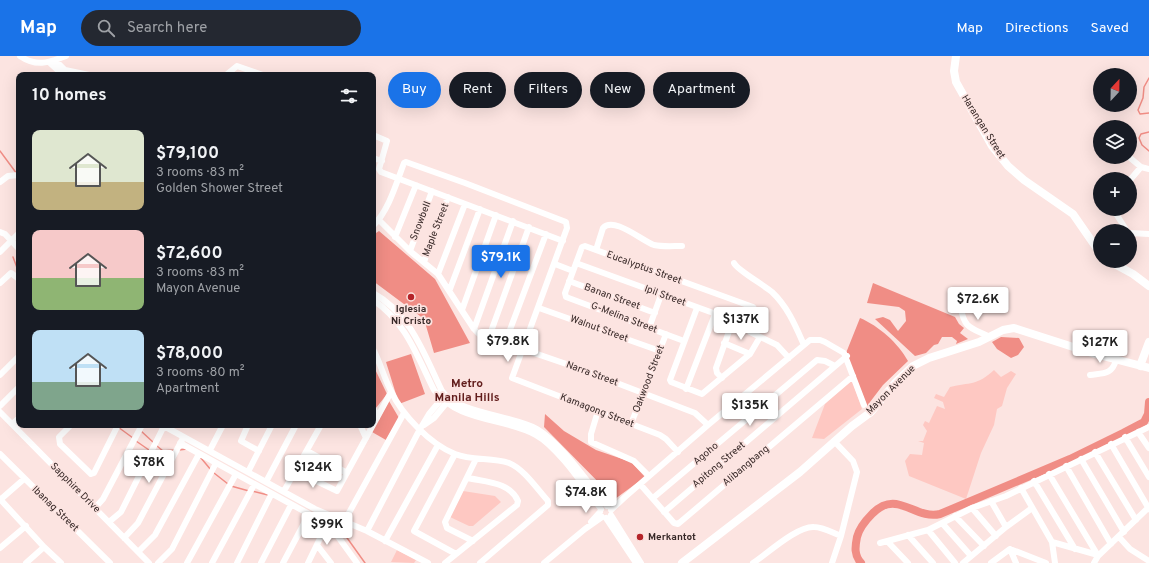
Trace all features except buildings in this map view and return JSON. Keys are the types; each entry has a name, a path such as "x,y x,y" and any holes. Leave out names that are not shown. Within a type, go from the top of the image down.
{"main road":[{"name":"Harangan Street","path":"956,56 954,71 956,82 992,146 1016,173 1073,214 1093,243"},
{"path":"1122,268 1148,283"},
{"name":"Mayon Avenue","path":"682,563 800,472 834,441 876,407 895,383 913,366 929,358 1009,329 1020,329 1116,360 1149,368"},
{"path":"1140,366 1149,342"}],"street":[{"path":"20,56 34,63 52,61 66,56"},
{"path":"52,61 61,72"},
{"path":"52,61 65,70 75,72"},
{"path":"230,72 237,66 252,72"},
{"path":"376,136 388,141 380,171 563,241"},
{"path":"376,159 382,161"},
{"path":"376,222 406,162 553,216 567,224 555,264 523,349"},
{"path":"1137,164 1141,167 1149,169"},
{"path":"1137,172 1141,167"},
{"path":"0,182 8,176 16,175"},
{"path":"395,237 416,185"},
{"name":"Snowbell","path":"410,251 432,191"},
{"name":"Maple Street","path":"424,262 448,197"},
{"path":"438,274 465,204"},
{"path":"450,290 480,209"},
{"path":"462,310 496,215"},
{"path":"474,329 513,222"},
{"name":"Narra Street","path":"376,225 395,237 438,274 450,290 474,329 479,334 695,412 708,425"},
{"path":"596,250 603,228 610,225 630,231 653,244 682,246"},
{"path":"489,337 529,228"},
{"path":"0,232 5,234 16,246"},
{"path":"1137,233 1149,234"},
{"path":"505,343 546,234"},
{"path":"0,252 16,237"},
{"name":"Eucalyptus Street","path":"565,295 582,246 754,309 749,326"},
{"path":"734,262 738,268 752,276 774,294 792,318 804,345"},
{"name":"Ipil Street","path":"576,263 749,326 750,332 777,345 789,358"},
{"path":"555,264 573,271"},
{"path":"0,283 11,273 16,277"},
{"name":"Banan Street","path":"569,282 655,313"},
{"path":"376,294 399,312 409,324 445,399"},
{"name":"G-Melina Street","path":"565,295 684,341"},
{"path":"649,328 661,295"},
{"path":"376,302 390,313 399,323 434,390 445,399 476,410 531,426 542,433 558,448 606,512 641,563"},
{"name":"Walnut Street","path":"539,308 660,351"},
{"path":"697,308 670,380 671,382 686,389 702,394 750,354 760,337"},
{"path":"961,308 963,321 968,326 990,337"},
{"path":"686,389 715,314"},
{"path":"722,378 715,370 733,320"},
{"name":"Oakwood Street","path":"632,424 666,334"},
{"path":"544,563 810,340 820,340 825,342 841,350 846,356 864,405"},
{"path":"724,343 750,354"},
{"name":"Kamagong Street","path":"523,349 512,378 632,424 666,439 678,452"},
{"path":"376,356 391,392 404,413 422,427 438,445 455,454 476,459 508,463 519,469 548,503 480,563"},
{"name":"Apitong Street","path":"664,512 846,356"},
{"path":"0,375 16,359"},
{"name":"Agoho","path":"653,498 817,360 825,361 835,366"},
{"path":"1090,375 1111,371 1114,368 1116,360"},
{"name":"Alibangbang","path":"664,512 676,524 853,376"},
{"path":"0,406 16,390"},
{"path":"377,418 391,392"},
{"path":"366,531 422,427 434,418 445,399"},
{"path":"598,411 591,434 591,442 634,461 649,476"},
{"name":"Sapphire Drive","path":"0,412 149,563"},
{"path":"345,520 404,413"},
{"path":"12,424 16,421"},
{"path":"880,543 928,530 942,524 972,508 1021,488 1125,437 1149,427"},
{"path":"68,428 59,437 60,444 91,474 94,473 116,428"},
{"path":"95,508 103,499 140,428"},
{"path":"110,522 121,512 162,428"},
{"path":"173,428 182,440 199,454 271,495 309,514 329,527 357,563"},
{"path":"210,450 222,428"},
{"path":"247,428 241,441 259,451"},
{"path":"248,472 270,428"},
{"path":"266,482 294,428"},
{"path":"284,491 319,428"},
{"path":"361,428 366,438"},
{"path":"296,471 337,491 371,428"},
{"path":"1138,432 1149,448"},
{"path":"1125,437 1149,477"},
{"path":"182,440 210,450 266,482 337,519 345,520 428,563"},
{"path":"124,538 138,523 182,440"},
{"path":"832,563 841,536 858,472 853,461 834,441"},
{"path":"1094,563 1098,555 1149,508 1111,444"},
{"path":"385,541 438,445"},
{"path":"307,451 346,473"},
{"path":"1095,452 1136,520"},
{"name":"Ibanag Street","path":"0,454 110,563"},
{"path":"138,552 155,535 199,454"},
{"path":"455,454 414,531 456,554"},
{"path":"473,541 447,528 445,522 468,478 476,459"},
{"path":"1081,459 1124,532"},
{"path":"158,563 172,549 216,463"},
{"path":"1066,466 1111,544"},
{"path":"187,563 236,474"},
{"path":"1049,474 1098,555"},
{"path":"445,563 517,505 518,501 514,493 505,486 468,478"},
{"path":"24,479 0,499 44,547 61,563"},
{"path":"1034,481 1075,549"},
{"path":"640,484 664,512"},
{"path":"212,563 254,485"},
{"path":"1021,488 1052,542 1055,563"},
{"path":"237,563 271,495"},
{"path":"991,501 1006,527"},
{"path":"261,563 291,505"},
{"path":"972,508 996,536"},
{"path":"963,563 1006,527 1032,508"},
{"path":"606,512 636,563"},
{"path":"283,563 309,514"},
{"path":"955,516 984,546"},
{"path":"308,563 317,545 329,527 337,519"},
{"path":"942,524 971,556"},
{"path":"0,548 26,526"},
{"path":"753,563 797,532 808,527 820,528 841,536"},
{"path":"928,530 955,563"},
{"path":"908,535 932,563"},
{"path":"1118,537 1130,549 1149,561"},
{"path":"888,542 908,563"},
{"path":"1052,542 1098,555"},
{"path":"317,545 331,563"},
{"path":"26,563 44,547"},
{"path":"1010,549 1032,560 1046,563"},
{"path":"995,562 1010,549"},
{"path":"1010,549 1016,563"}],"shaded area":[{"path":"379,231 435,279 470,343 434,353 424,319 376,283 376,233"},
{"path":"873,283 955,317 959,324 964,328 960,333 968,339 956,344 957,341 952,337 942,337 938,344 934,345 926,353 915,356 875,319 883,317 890,320 898,331 906,321 905,311 899,307 867,303"},
{"path":"860,318 881,330 899,348 908,361 883,385 867,406 846,353"},
{"path":"1001,337 1019,338 1024,347 1018,355 1011,358 997,349 992,342"},
{"path":"411,354 425,394 399,404 386,362"},
{"path":"994,370 1001,377 1011,371 1016,374 1007,388 1002,406 997,409 994,425 981,453 966,499 909,476 905,461 910,454 922,455 924,443 918,441 923,441 927,431 923,425 925,421 929,423 937,406 945,409 943,402 934,398 936,394 944,397 950,387 973,383 983,379"},
{"path":"376,371 387,394 376,408"},
{"path":"852,380 862,409 824,439 812,438 825,404"},
{"path":"389,401 399,418 386,440 372,432 374,428 376,428 376,425"},
{"path":"545,414 564,431 596,450 631,462 645,477 615,499 544,427"},
{"path":"463,491 495,496 501,502 473,526 469,526 450,517"},
{"path":"397,550 416,560 414,563 391,562"}],"waterway":[{"path":"1149,78 1144,87 1143,98 1138,110 1140,114 1149,113"},
{"path":"1149,132 1141,134 1139,138 1142,145 1149,151"},
{"path":"0,151 16,173"},
{"path":"13,257 16,265"},
{"path":"861,563 857,557 856,551 858,534 867,519 881,507 890,504 898,504 922,513 931,515 940,514 1070,459 1144,422 1148,414 1149,402"},
{"path":"119,428 133,438"},
{"path":"141,431 154,443"},
{"path":"136,441 149,450"},
{"path":"157,446 163,451 175,450"},
{"path":"179,450 187,449"},
{"path":"154,452 162,451"},
{"path":"201,458 211,470"},
{"path":"214,473 228,484"},
{"path":"231,486 249,491"},
{"path":"252,491 268,495"},
{"path":"321,519 331,524"},
{"path":"335,526 340,528 365,563"}],"place":[{"name":"Iglesia Ni Cristo","path":"411,297"},
{"name":"Merkantot","path":"640,537"}],"district":[{"name":"Metro Manila Hills","path":"467,391"}]}
